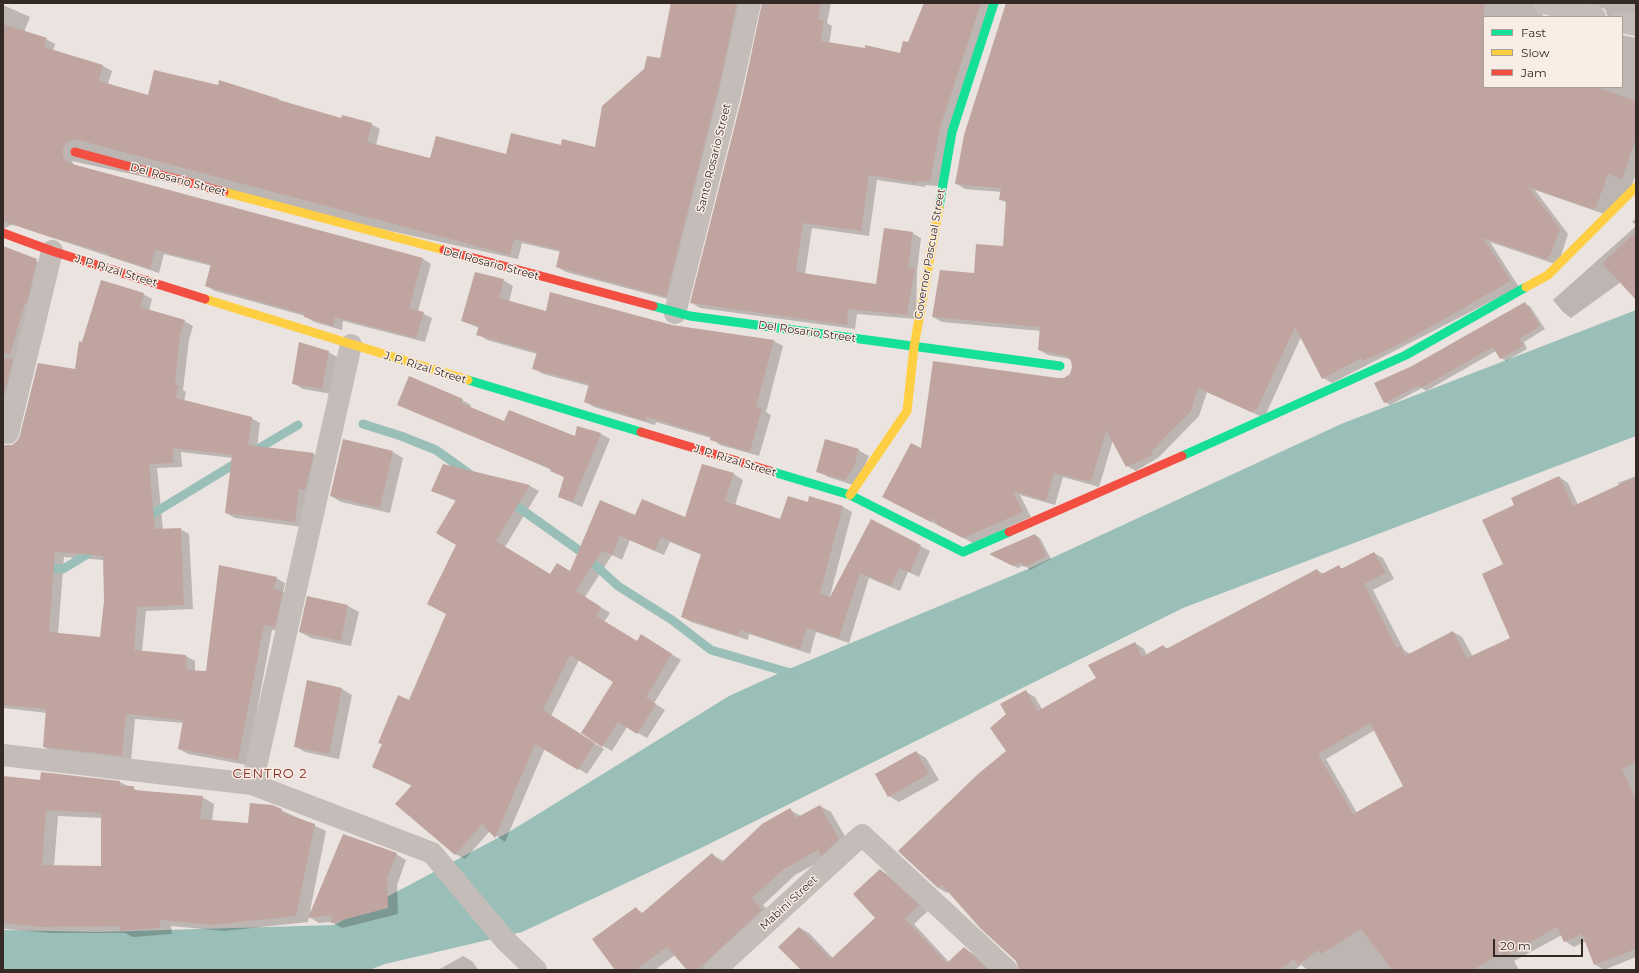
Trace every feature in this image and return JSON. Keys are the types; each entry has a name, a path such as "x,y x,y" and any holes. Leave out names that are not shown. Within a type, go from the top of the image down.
{"street":[{"name":"Santo Rosario Street","path":"675,313 731,90 750,3"},
{"name":"Governor Pascual Street","path":"850,495 907,411 914,347 952,132 994,3"},
{"path":"1544,3 1591,16"},
{"path":"1623,22 1636,25"},
{"name":"Del Rosario Street","path":"75,152 675,313 1060,366"},
{"name":"J. P. Rizal Street","path":"3,233 52,251 351,345 850,495 963,552 1406,355 1548,275 1636,187"},
{"path":"3,432 8,432 52,251"},
{"path":"252,784 351,345"},
{"path":"3,755 252,784 432,853 505,940 536,970"},
{"name":"Mabini Street","path":"715,970 862,835 1007,970"}],"water":[{"path":"1636,310 1636,436 1183,608 703,847 522,932 385,964 369,970 3,970 3,930 98,932 334,925 509,832 729,696 784,671 1028,569 1341,424"}],"building":[{"path":"671,3 737,3 719,87 666,297 556,267 560,250 514,239 510,255 78,140 71,140 66,143 63,149 63,156 66,161 72,164 423,258 409,308 424,312 416,338 335,317 333,326 304,317 304,314 205,286 211,264 155,250 150,269 109,256 110,254 47,236 3,221 3,24 47,38 44,47 103,65 99,81 148,95 154,70 218,85 219,80 279,100 341,118 342,115 372,123 367,142 430,158 436,136 506,154 511,133 561,145 562,139 595,147 602,106 644,69 647,56 660,58"},
{"path":"762,3 821,3 818,19 824,20 821,41 865,48 865,45 900,53 903,41 908,42 924,3 981,3 940,128 930,182 916,181 916,183 869,175 861,231 803,223 796,272 876,284 884,228 913,232 908,268 915,269 907,315 848,309 847,325 690,303 743,93"},
{"path":"1006,3 1484,3 1483,88 1598,88 1636,101 1636,138 1622,179 1608,174 1595,210 1528,187 1560,229 1551,254 1546,259 1483,238 1511,281 1400,344 1363,361 1361,358 1322,379 1295,327 1257,409 1251,412 1198,388 1191,411 1151,452 1153,455 1126,467 1106,430 1091,482 1054,473 1046,501 1013,491 1023,512 963,538 938,525 933,517 931,522 882,497 911,443 921,448 933,361 1058,378 1064,378 1070,374 1072,367 1071,361 1067,356 1038,350 1040,327 932,317 940,270 974,273 976,244 1003,246 1006,201 999,200 1001,188 955,184 964,135"},
{"path":"1636,232 1636,300 1602,263"},
{"path":"3,246 37,259 27,303 25,303 10,354 3,353"},
{"path":"475,272 504,279 499,298 546,311 550,292 672,325 774,340 756,407 762,408 750,452 710,440 711,436 647,417 646,421 584,402 589,384 532,369 537,352 476,335 479,326 461,321"},
{"path":"101,280 144,293 140,307 185,320 180,335 175,385 178,386 176,398 252,417 248,445 314,453 305,490 299,489 295,522 225,513 232,455 173,448 173,463 149,464 155,529 181,528 184,605 137,607 134,650 186,655 187,670 206,671 219,565 277,577 274,589 283,591 275,627 264,625 238,760 178,749 183,720 126,714 122,756 43,747 46,709 3,705 3,445 12,445 20,436 38,363 75,369 79,341 82,342","holes":["55,552 103,556 104,601 100,637 49,632"]},
{"path":"1525,302 1540,326 1519,339 1523,346 1500,359 1493,347 1421,388 1419,385 1384,403 1374,383 1412,366"},
{"path":"299,342 329,351 322,389 292,384"},
{"path":"3,358 13,359 3,400"},
{"path":"409,376 463,399 461,403 504,421 509,410 575,436 577,426 601,433 573,502 558,497 564,477 550,471 551,469 397,405"},
{"path":"343,439 393,451 380,508 330,496"},
{"path":"825,439 859,449 854,467 845,480 816,472"},
{"path":"443,464 530,485 496,541 550,574 557,563 570,571 600,500 635,515 642,499 685,517 702,464 734,473 725,501 780,519 788,496 808,502 809,496 843,506 820,593 830,597 871,519 921,545 910,572 899,568 891,586 860,573 839,638 807,628 800,649 740,630 738,636 681,617 701,554 661,537 655,551 620,536 612,555 602,551 576,591 601,607 596,616 637,641 641,634 672,654 646,697 656,704 637,734 618,722 602,747 581,733 613,682 570,655 543,710 595,743 578,770 535,744 495,838 482,824 455,855 395,804 412,785 372,767 382,744 378,743 398,695 409,700 446,614 427,604 456,545 436,533 456,500 431,491"},
{"path":"1559,476 1573,506 1636,477 1636,762 1622,769 1636,800 1636,949 1594,965 1582,934 1564,942 1557,927 1504,957 1502,952 1473,970 1392,970 1361,929 1321,954 1318,950 1298,965 1294,959 1280,970 1019,970 1016,961 981,929 942,885 938,888 898,851 978,774 1006,751 990,728 1006,714 1000,704 1026,690 1038,711 1096,678 1088,665 1135,642 1142,657 1163,645 1166,649 1317,569 1320,575 1339,565 1341,569 1374,552 1386,573 1364,584 1397,648 1400,646 1405,656 1453,631 1467,658 1510,638 1482,574 1503,564 1482,520 1514,505 1511,498","holes":["1370,723 1403,786 1353,814 1318,754"]},
{"path":"1035,534 1047,556 1024,567 1021,562 1013,566 989,554"},
{"path":"307,596 348,605 341,641 299,632"},
{"path":"307,680 342,688 329,754 294,747"},
{"path":"916,751 929,774 888,797 875,774"},
{"path":"41,772 120,781 120,786 134,786 134,790 203,796 200,819 248,823 250,803 272,805 282,809 281,812 315,824 296,916 212,925 160,920 160,928 120,931 120,926 39,927 3,923 3,776 40,780","holes":["46,810 101,813 101,866 42,865"]},
{"path":"820,805 839,839 821,856 818,850 784,869 752,898 762,910 697,970 687,970 667,947 635,970 615,970 592,939 636,907 641,914 712,853 721,863 762,824 790,808 796,818"},
{"path":"343,834 397,853 387,879 388,908 331,923 332,915 308,918"},
{"path":"880,869 919,905 905,919 947,963 964,947 989,970 801,970 778,947 799,927 831,959 875,918 853,894"}],"waterway":[{"path":"363,424 401,436 436,450 471,475"},
{"path":"251,453 298,425"},
{"path":"144,519 241,460"},
{"path":"508,500 580,551 618,586 672,620 711,650 794,674"},
{"path":"42,567 63,569 96,549"}],"traffic: fast":[{"path":"939,207 952,132 994,3"},
{"path":"1182,456 1406,355 1526,287"},
{"path":"653,306 690,316 1060,366"},
{"path":"468,380 641,432"},
{"path":"770,471 850,495 963,552 1009,532"}],"traffic: slow":[{"path":"1526,287 1548,275 1636,187"},
{"path":"224,192 444,250"},
{"path":"850,495 907,411 914,347 939,207"},
{"path":"205,299 468,380"}],"traffic: jam":[{"path":"75,152 224,192"},
{"path":"3,233 52,251 205,299"},
{"path":"444,250 653,306"},
{"path":"641,432 770,471"},
{"path":"1009,532 1182,456"}],"district":[{"name":"CENTRO 2","path":"270,774"}]}
